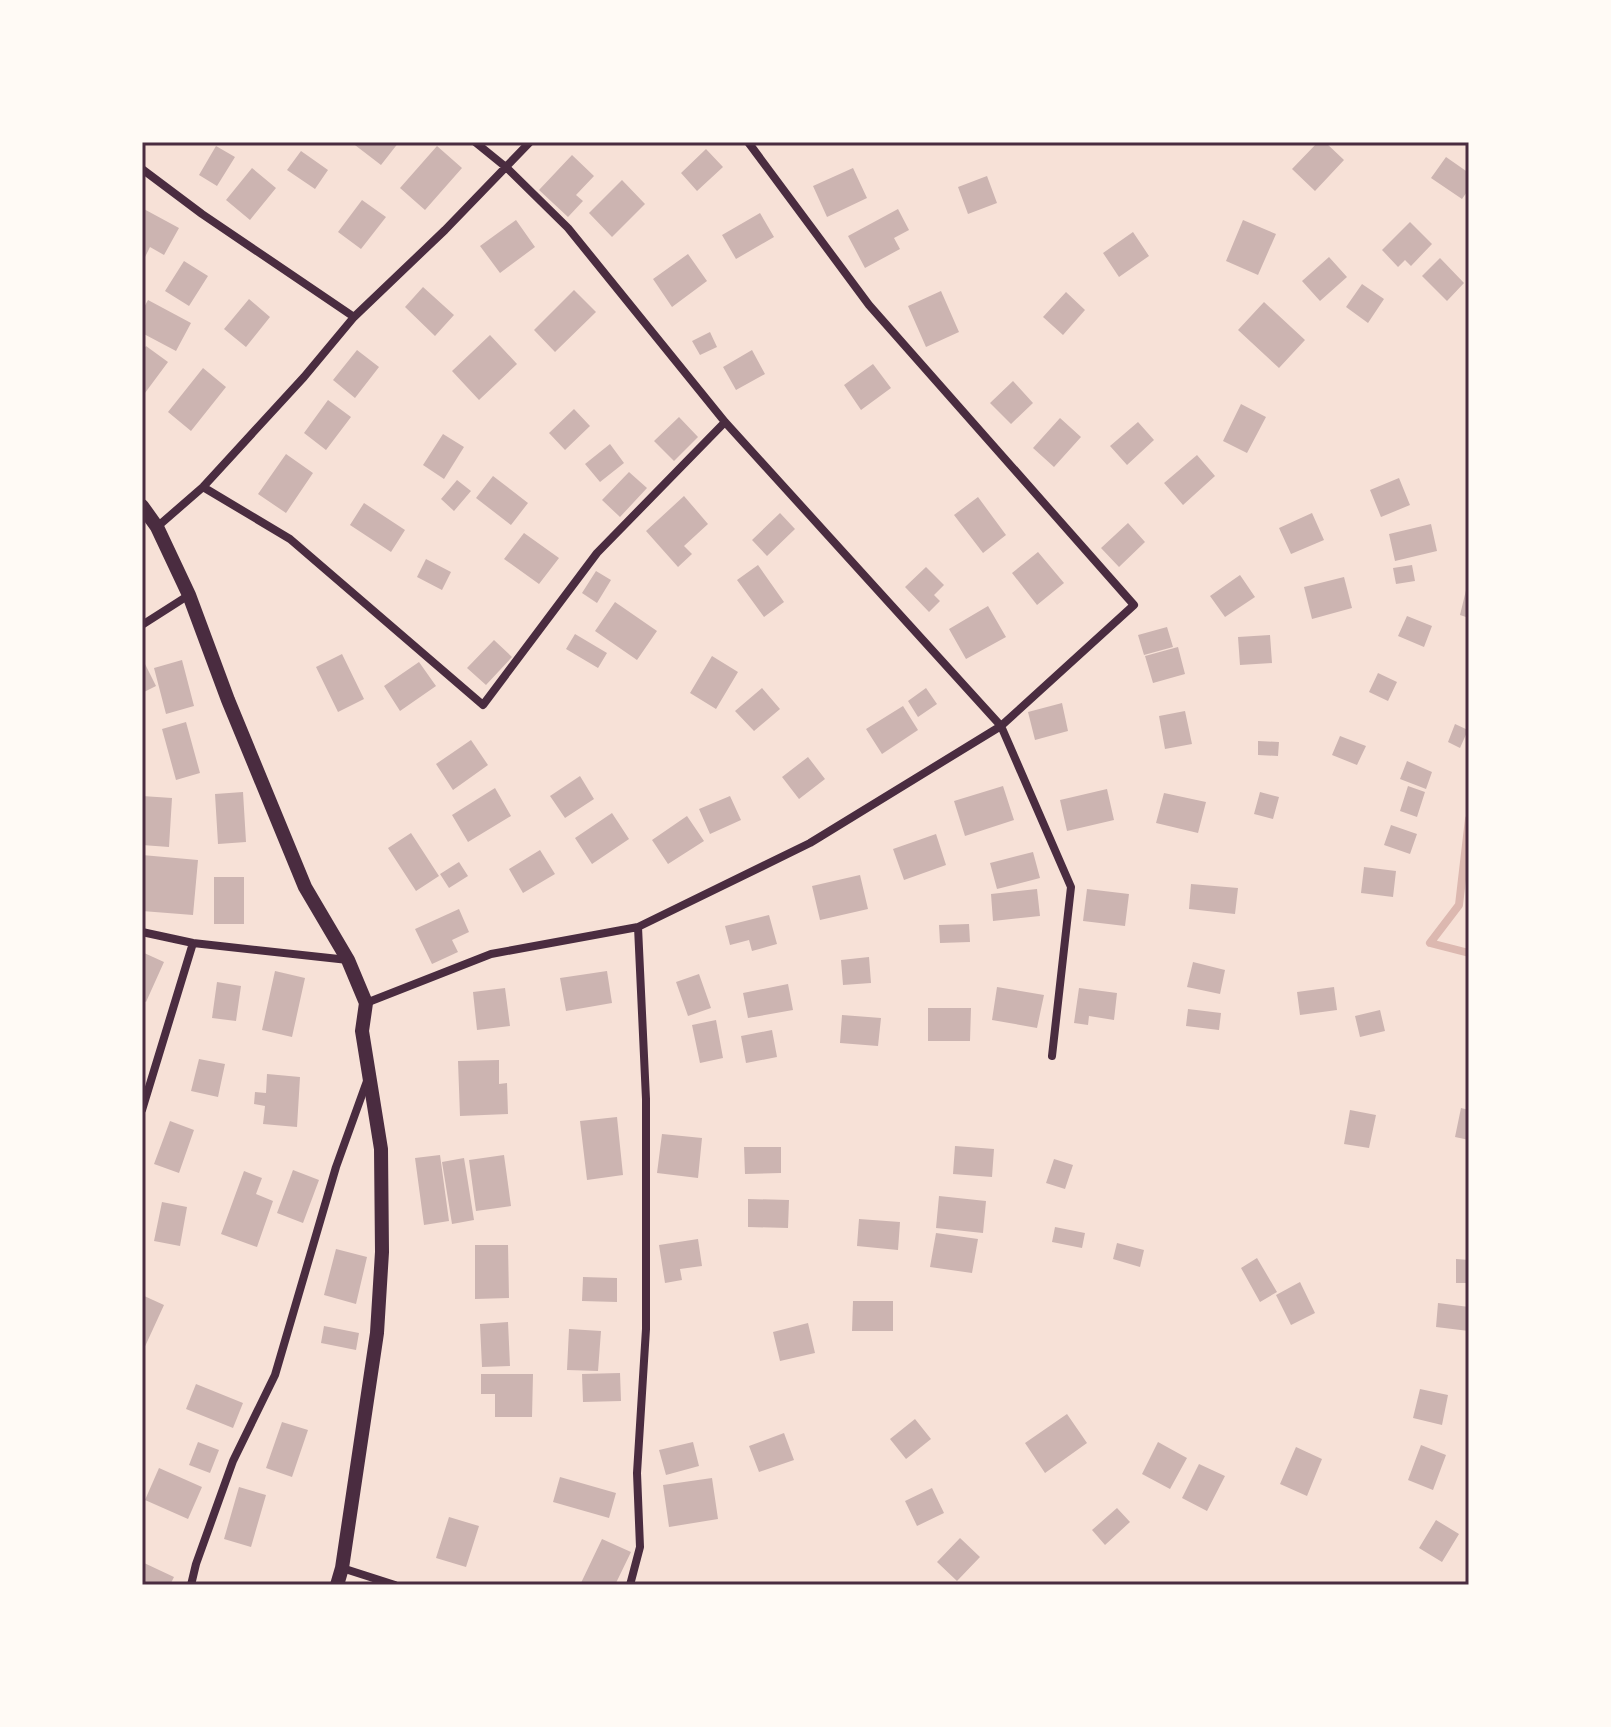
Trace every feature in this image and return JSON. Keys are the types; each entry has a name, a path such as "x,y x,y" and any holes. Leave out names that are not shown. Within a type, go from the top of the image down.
{"street":[{"path":"475,142 507,168 568,228 725,422 1001,726 1071,887 1052,1056"},
{"path":"157,527 203,487 304,377 354,317 530,142"},
{"path":"366,1003 491,954 638,927 810,843 1001,726 1134,605 869,305 748,142"},
{"path":"142,169 202,214 354,317"},
{"path":"203,487 290,539 483,705 597,553 725,422"},
{"path":"142,506 157,527 189,595 228,700 305,887 348,960 366,1003 362,1031 381,1149 382,1252 377,1333 337,1585"},
{"path":"142,625 189,595"},
{"path":"630,1585 640,1547 637,1473 646,1329 646,1099 638,927"},
{"path":"142,932 193,943 348,960"},
{"path":"142,1110 193,943"},
{"path":"191,1585 233,1461 275,1375 336,1167 369,1077"},
{"path":"342,1568 395,1585"}],"building":[{"path":"351,142 399,142 381,165"},
{"path":"1318,142 1325,142 1344,160 1315,191 1292,169"},
{"path":"216,146 235,157 217,186 199,175"},
{"path":"437,146 462,168 425,210 400,188"},
{"path":"706,149 723,167 697,191 681,173"},
{"path":"301,151 328,170 315,189 287,170"},
{"path":"572,155 594,176 576,195 583,201 568,217 539,190"},
{"path":"1446,157 1469,173 1469,189 1462,199 1431,178"},
{"path":"252,168 276,188 250,220 226,200"},
{"path":"853,168 867,198 827,217 813,186"},
{"path":"987,176 997,203 968,214 958,187"},
{"path":"622,180 645,204 612,237 589,213"},
{"path":"362,200 386,217 361,249 338,232"},
{"path":"142,208 179,228 164,255 150,247 142,263"},
{"path":"898,209 909,230 894,238 900,249 865,268 848,236"},
{"path":"760,213 774,237 736,259 722,235"},
{"path":"516,220 535,247 500,273 480,246"},
{"path":"1243,220 1276,234 1258,275 1226,261"},
{"path":"1410,222 1432,244 1411,266 1405,260 1398,267 1382,250"},
{"path":"1133,232 1149,256 1119,277 1103,253"},
{"path":"688,254 707,281 672,307 653,279"},
{"path":"1329,257 1347,277 1320,301 1302,281"},
{"path":"1440,258 1464,283 1447,301 1422,276"},
{"path":"184,261 208,276 189,306 165,291"},
{"path":"1362,284 1384,299 1368,323 1346,307"},
{"path":"423,287 454,315 435,336 405,307"},
{"path":"574,290 596,312 555,352 534,330"},
{"path":"941,291 959,332 926,347 908,306"},
{"path":"1066,292 1085,310 1063,335 1043,317"},
{"path":"249,299 270,317 246,347 224,329"},
{"path":"148,300 191,323 176,351 142,333 142,311"},
{"path":"1264,302 1305,340 1279,368 1238,330"},
{"path":"710,332 717,347 700,355 692,341"},
{"path":"490,335 517,364 479,400 452,371"},
{"path":"146,346 168,362 142,397 142,352"},
{"path":"357,350 379,367 355,398 333,380"},
{"path":"752,350 765,374 736,390 723,367"},
{"path":"873,364 891,388 861,410 844,385"},
{"path":"203,368 226,387 191,431 168,412"},
{"path":"1013,381 1033,403 1011,424 990,403"},
{"path":"328,400 351,417 326,450 304,433"},
{"path":"1241,404 1266,417 1247,453 1223,441"},
{"path":"574,409 590,426 565,450 549,433"},
{"path":"679,417 698,437 674,461 654,441"},
{"path":"1060,418 1081,437 1054,467 1033,448"},
{"path":"1138,422 1154,440 1127,465 1110,446"},
{"path":"443,434 464,447 444,479 423,465"},
{"path":"610,444 624,463 600,482 585,464"},
{"path":"286,454 313,473 286,513 258,494"},
{"path":"1197,455 1215,476 1183,505 1164,483"},
{"path":"629,472 647,488 620,517 602,500"},
{"path":"493,476 528,503 511,525 476,498"},
{"path":"1399,478 1410,505 1381,517 1370,490"},
{"path":"457,480 471,491 454,511 441,499"},
{"path":"684,496 708,524 684,546 692,554 678,567 646,531"},
{"path":"978,497 1006,535 983,553 954,515"},
{"path":"364,503 405,530 391,552 350,525"},
{"path":"780,513 795,529 767,556 752,540"},
{"path":"1312,513 1324,540 1291,554 1279,528"},
{"path":"1128,523 1145,542 1119,567 1101,548"},
{"path":"1431,524 1437,551 1395,561 1389,534"},
{"path":"524,533 559,558 539,584 504,559"},
{"path":"1038,552 1064,583 1037,605 1012,573"},
{"path":"426,559 451,572 442,590 417,577"},
{"path":"758,565 784,602 764,617 737,580"},
{"path":"1412,565 1415,581 1396,584 1393,568"},
{"path":"926,567 944,585 934,595 940,601 929,612 905,587"},
{"path":"596,571 611,580 597,603 582,593"},
{"path":"1240,575 1255,597 1225,617 1210,596"},
{"path":"1344,577 1352,608 1312,619 1304,587"},
{"path":"1469,583 1469,618 1460,615"},
{"path":"615,602 657,631 637,660 595,631"},
{"path":"988,606 1006,637 966,659 949,629"},
{"path":"1407,616 1432,626 1424,647 1398,636"},
{"path":"1167,627 1173,647 1144,655 1138,635"},
{"path":"575,634 607,653 598,668 566,649"},
{"path":"1270,635 1272,663 1240,665 1238,637"},
{"path":"494,640 512,657 486,685 467,668"},
{"path":"1178,647 1185,674 1153,683 1145,656"},
{"path":"342,654 364,699 338,712 316,667"},
{"path":"712,656 738,672 716,709 690,693"},
{"path":"142,658 156,686 142,693"},
{"path":"182,660 194,706 166,714 154,668"},
{"path":"419,662 436,686 400,711 384,686"},
{"path":"1378,673 1397,682 1388,701 1369,692"},
{"path":"762,688 780,709 754,731 735,711"},
{"path":"926,688 937,704 918,717 908,701"},
{"path":"1062,703 1068,731 1035,740 1028,712"},
{"path":"903,706 918,730 882,754 866,729"},
{"path":"1185,711 1192,744 1165,749 1159,716"},
{"path":"186,722 200,773 176,780 162,729"},
{"path":"1455,724 1468,730 1460,748 1448,742"},
{"path":"1340,736 1366,746 1357,765 1332,755"},
{"path":"471,740 488,765 453,790 436,764"},
{"path":"1258,741 1279,742 1278,756 1258,755"},
{"path":"808,757 825,779 799,799 782,777"},
{"path":"1407,761 1432,772 1426,789 1400,779"},
{"path":"580,776 594,799 565,818 550,796"},
{"path":"1003,786 1014,820 965,836 954,801"},
{"path":"1408,786 1425,792 1417,817 1400,811"},
{"path":"495,788 511,816 468,842 452,815"},
{"path":"1107,789 1114,820 1067,831 1060,800"},
{"path":"243,792 246,842 218,844 215,794"},
{"path":"1260,792 1279,797 1273,819 1254,814"},
{"path":"1164,793 1206,802 1198,833 1156,823"},
{"path":"142,796 172,798 169,847 142,845"},
{"path":"730,796 741,820 710,834 699,809"},
{"path":"612,813 629,839 592,864 575,838"},
{"path":"687,816 704,841 668,864 652,840"},
{"path":"1391,825 1417,834 1410,854 1384,845"},
{"path":"411,833 439,876 416,891 388,848"},
{"path":"936,834 946,865 904,880 893,849"},
{"path":"540,850 555,874 523,893 509,869"},
{"path":"1033,852 1040,878 997,889 990,863"},
{"path":"142,855 198,860 193,915 142,911"},
{"path":"459,862 468,876 449,888 440,874"},
{"path":"1364,867 1396,871 1393,897 1361,893"},
{"path":"860,875 868,909 820,920 812,886"},
{"path":"214,877 244,877 244,924 214,924"},
{"path":"1191,884 1238,888 1235,914 1189,909"},
{"path":"1037,889 1040,916 993,921 991,894"},
{"path":"1087,889 1129,894 1125,926 1083,921"},
{"path":"459,909 469,932 452,940 458,952 432,964 415,929"},
{"path":"769,915 777,944 752,951 749,940 730,945 725,926"},
{"path":"969,924 970,942 940,943 939,925"},
{"path":"142,952 164,962 146,1002 142,1000"},
{"path":"869,957 871,983 843,985 841,960"},
{"path":"1193,962 1225,970 1220,994 1187,987"},
{"path":"275,971 305,978 292,1037 262,1030"},
{"path":"607,971 612,1003 566,1011 560,978"},
{"path":"699,974 711,1008 688,1016 676,982"},
{"path":"217,982 241,986 236,1021 212,1018"},
{"path":"788,984 793,1010 748,1018 743,993"},
{"path":"997,987 1044,995 1037,1028 992,1020"},
{"path":"1334,987 1337,1010 1300,1015 1297,992"},
{"path":"505,988 510,1026 477,1030 473,992"},
{"path":"1079,988 1117,993 1114,1020 1089,1016 1088,1025 1074,1023"},
{"path":"928,1008 971,1008 970,1041 928,1041"},
{"path":"1188,1009 1221,1013 1219,1030 1186,1026"},
{"path":"1380,1010 1385,1031 1360,1037 1355,1016"},
{"path":"842,1015 881,1018 878,1046 840,1043"},
{"path":"716,1020 723,1058 700,1063 692,1025"},
{"path":"772,1030 777,1057 746,1063 741,1036"},
{"path":"199,1059 225,1064 218,1097 191,1091"},
{"path":"499,1060 499,1084 507,1083 508,1114 460,1116 458,1061"},
{"path":"267,1074 300,1077 297,1127 263,1124 265,1106 254,1104 255,1092 266,1093"},
{"path":"1461,1108 1469,1110 1469,1140 1455,1137"},
{"path":"1350,1110 1376,1115 1369,1148 1344,1144"},
{"path":"617,1117 623,1175 587,1180 580,1121"},
{"path":"170,1121 194,1130 179,1173 154,1164"},
{"path":"662,1134 702,1138 698,1178 657,1173"},
{"path":"955,1146 994,1149 992,1177 953,1174"},
{"path":"744,1147 781,1147 781,1173 745,1174"},
{"path":"440,1155 449,1221 424,1225 415,1158"},
{"path":"504,1155 511,1206 476,1211 469,1160"},
{"path":"464,1158 474,1220 452,1224 442,1162"},
{"path":"1054,1159 1073,1165 1065,1189 1046,1183"},
{"path":"293,1170 319,1180 303,1223 277,1213"},
{"path":"244,1171 262,1178 256,1194 273,1201 257,1247 221,1234"},
{"path":"939,1196 986,1201 983,1233 936,1228"},
{"path":"748,1199 789,1200 788,1228 748,1227"},
{"path":"162,1202 187,1207 180,1246 154,1241"},
{"path":"859,1219 900,1222 898,1250 857,1246"},
{"path":"1055,1227 1085,1233 1082,1248 1052,1242"},
{"path":"936,1233 978,1239 972,1273 930,1267"},
{"path":"698,1239 702,1266 680,1269 682,1280 665,1283 659,1245"},
{"path":"1117,1243 1144,1250 1140,1267 1113,1259"},
{"path":"475,1245 508,1245 509,1298 475,1299"},
{"path":"336,1249 367,1257 356,1304 324,1295"},
{"path":"1257,1258 1277,1292 1260,1302 1241,1268"},
{"path":"1456,1259 1469,1260 1469,1283 1456,1283"},
{"path":"583,1277 617,1278 617,1302 582,1301"},
{"path":"1300,1282 1315,1313 1291,1325 1276,1295"},
{"path":"142,1295 164,1305 142,1353"},
{"path":"853,1301 893,1301 893,1331 852,1331"},
{"path":"1438,1303 1469,1307 1469,1331 1436,1327"},
{"path":"508,1322 510,1366 482,1367 480,1324"},
{"path":"808,1323 815,1353 780,1361 773,1332"},
{"path":"324,1326 359,1333 356,1350 321,1343"},
{"path":"569,1329 601,1331 598,1371 567,1370"},
{"path":"620,1373 621,1401 583,1402 582,1374"},
{"path":"481,1374 533,1374 532,1417 495,1417 495,1394 481,1394"},
{"path":"196,1384 243,1403 233,1428 186,1409"},
{"path":"1420,1389 1448,1395 1442,1425 1413,1418"},
{"path":"1067,1414 1087,1443 1045,1473 1025,1443"},
{"path":"915,1419 931,1439 906,1459 890,1439"},
{"path":"282,1422 308,1430 292,1477 266,1468"},
{"path":"784,1433 794,1460 759,1472 749,1446"},
{"path":"198,1442 219,1450 210,1473 189,1465"},
{"path":"693,1442 699,1466 666,1475 659,1450"},
{"path":"1158,1442 1187,1458 1170,1489 1142,1474"},
{"path":"1421,1445 1446,1455 1433,1490 1408,1480"},
{"path":"1296,1447 1322,1459 1307,1496 1280,1484"},
{"path":"1199,1464 1225,1476 1207,1511 1182,1498"},
{"path":"159,1468 202,1487 188,1519 145,1500"},
{"path":"560,1477 616,1493 609,1518 553,1502"},
{"path":"712,1478 718,1519 669,1527 663,1485"},
{"path":"239,1487 266,1495 251,1547 224,1539"},
{"path":"932,1488 944,1513 917,1526 905,1501"},
{"path":"1117,1508 1130,1522 1105,1545 1092,1530"},
{"path":"449,1517 479,1526 466,1567 436,1558"},
{"path":"1436,1520 1459,1534 1442,1562 1419,1548"},
{"path":"960,1538 980,1557 957,1581 937,1562"},
{"path":"602,1539 631,1552 615,1585 580,1585"},
{"path":"142,1562 174,1577 170,1585 142,1585"}],"waterway":[{"path":"1469,819 1459,905 1430,943 1469,953"}]}
